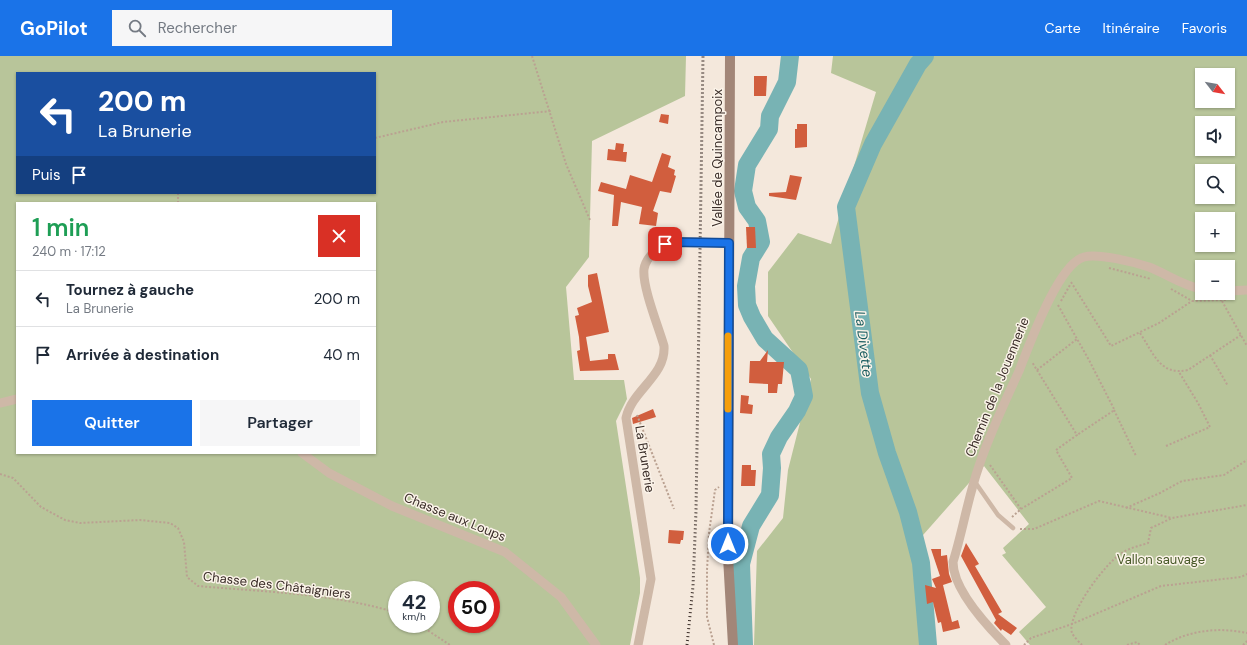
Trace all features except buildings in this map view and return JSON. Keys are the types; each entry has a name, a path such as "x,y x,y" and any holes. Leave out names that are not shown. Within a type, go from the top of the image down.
{"main road":[{"name":"Vallée de Quincampoix","path":"730,56 728,557 732,645"}],"street":[{"name":"La Brunerie","path":"638,645 651,579 625,426 627,411 636,397 660,367 665,354 644,278 644,269 650,256 656,250 671,242 729,243"},
{"name":"Chemin de la Jouennerie","path":"1006,645 987,627 966,596 953,569 953,562 979,467 1040,318 1072,266 1082,258 1095,256 1104,257 1149,267 1195,288"},
{"path":"1235,294 1247,290"},
{"path":"0,403 16,399"},
{"name":"Chasse aux Loups","path":"303,454 329,474 392,506 505,552 560,597 596,645"}],"lane":[{"path":"974,482 998,515 1013,528"}],"path":[{"path":"532,56 551,111 566,164 590,220"},
{"path":"376,138 443,122 551,111"},
{"path":"1103,266 1156,282"},
{"path":"1055,311 1075,278"},
{"path":"1072,282 1111,346 1140,333 1192,301"},
{"path":"1167,287 1192,301 1222,301 1247,346"},
{"path":"1058,305 1114,409 1136,456"},
{"path":"1140,333 1164,368 1172,372 1188,370 1241,335"},
{"path":"1037,370 1077,339"},
{"path":"1210,355 1228,386"},
{"path":"1030,367 1032,361 1077,435"},
{"path":"1166,446 1210,427 1198,403 1179,372"},
{"path":"636,397 636,411 674,509"},
{"path":"1006,522 1021,509 1072,478 1056,450 1114,409"},
{"path":"1125,508 1160,493 1182,481 1224,475 1247,460"},
{"path":"989,463 1021,509"},
{"name":"Chasse des Châtaigniers","path":"0,474 16,481 41,507 65,520 80,523 140,520 170,523 178,528 184,542 187,577 198,586 321,597 372,605 388,611"},
{"path":"714,645 707,616 709,533 715,490 728,477"},
{"path":"1013,528 1034,530 1099,501 1172,518"},
{"path":"1082,645 1072,632 1072,624 1084,598 1105,567 1121,553 1148,543 1151,528 1172,518 1247,505"},
{"path":"1024,645 1031,638 1072,624 1161,586 1241,577 1247,574"},
{"path":"1165,645 1179,636 1204,631 1231,629 1247,633"},
{"path":"432,633 450,645"},
{"path":"1242,645 1247,641"},
{"path":"1127,645 1137,642 1140,645"}],"green space":[{"path":"0,56 686,56 685,96 592,141 589,257 566,287 574,380 624,380 627,399 616,421 640,578 640,593 630,645 0,645"},
{"name":"Vallon sauvage","path":"833,56 1247,56 1247,645 1030,645 1019,632 1046,607 1002,555 1006,553 1003,548 1029,524 984,466 916,543 935,645 754,645 757,551 783,518 788,470 811,379 768,316 768,272 798,233 831,244 876,92 831,73"}],"waterway":[{"name":"La Divette","path":"744,645 741,564 751,526 770,495 772,468 771,454 779,437 797,411 804,396 799,370 765,339 752,317 747,305 746,286 751,258 761,242 757,221 747,207 743,191 747,165 769,129 770,116 787,82 790,56"},
{"name":"La Divette","path":"925,56 918,64 873,144 846,207 870,393 887,453 908,512 921,563 928,645"}],"railway":[{"path":"687,645 693,586 696,511 703,56"}],"slow traffic":[{"path":"728,336 728,409"}],"route":[{"path":"665,244 671,242 729,243 728,544"}]}
